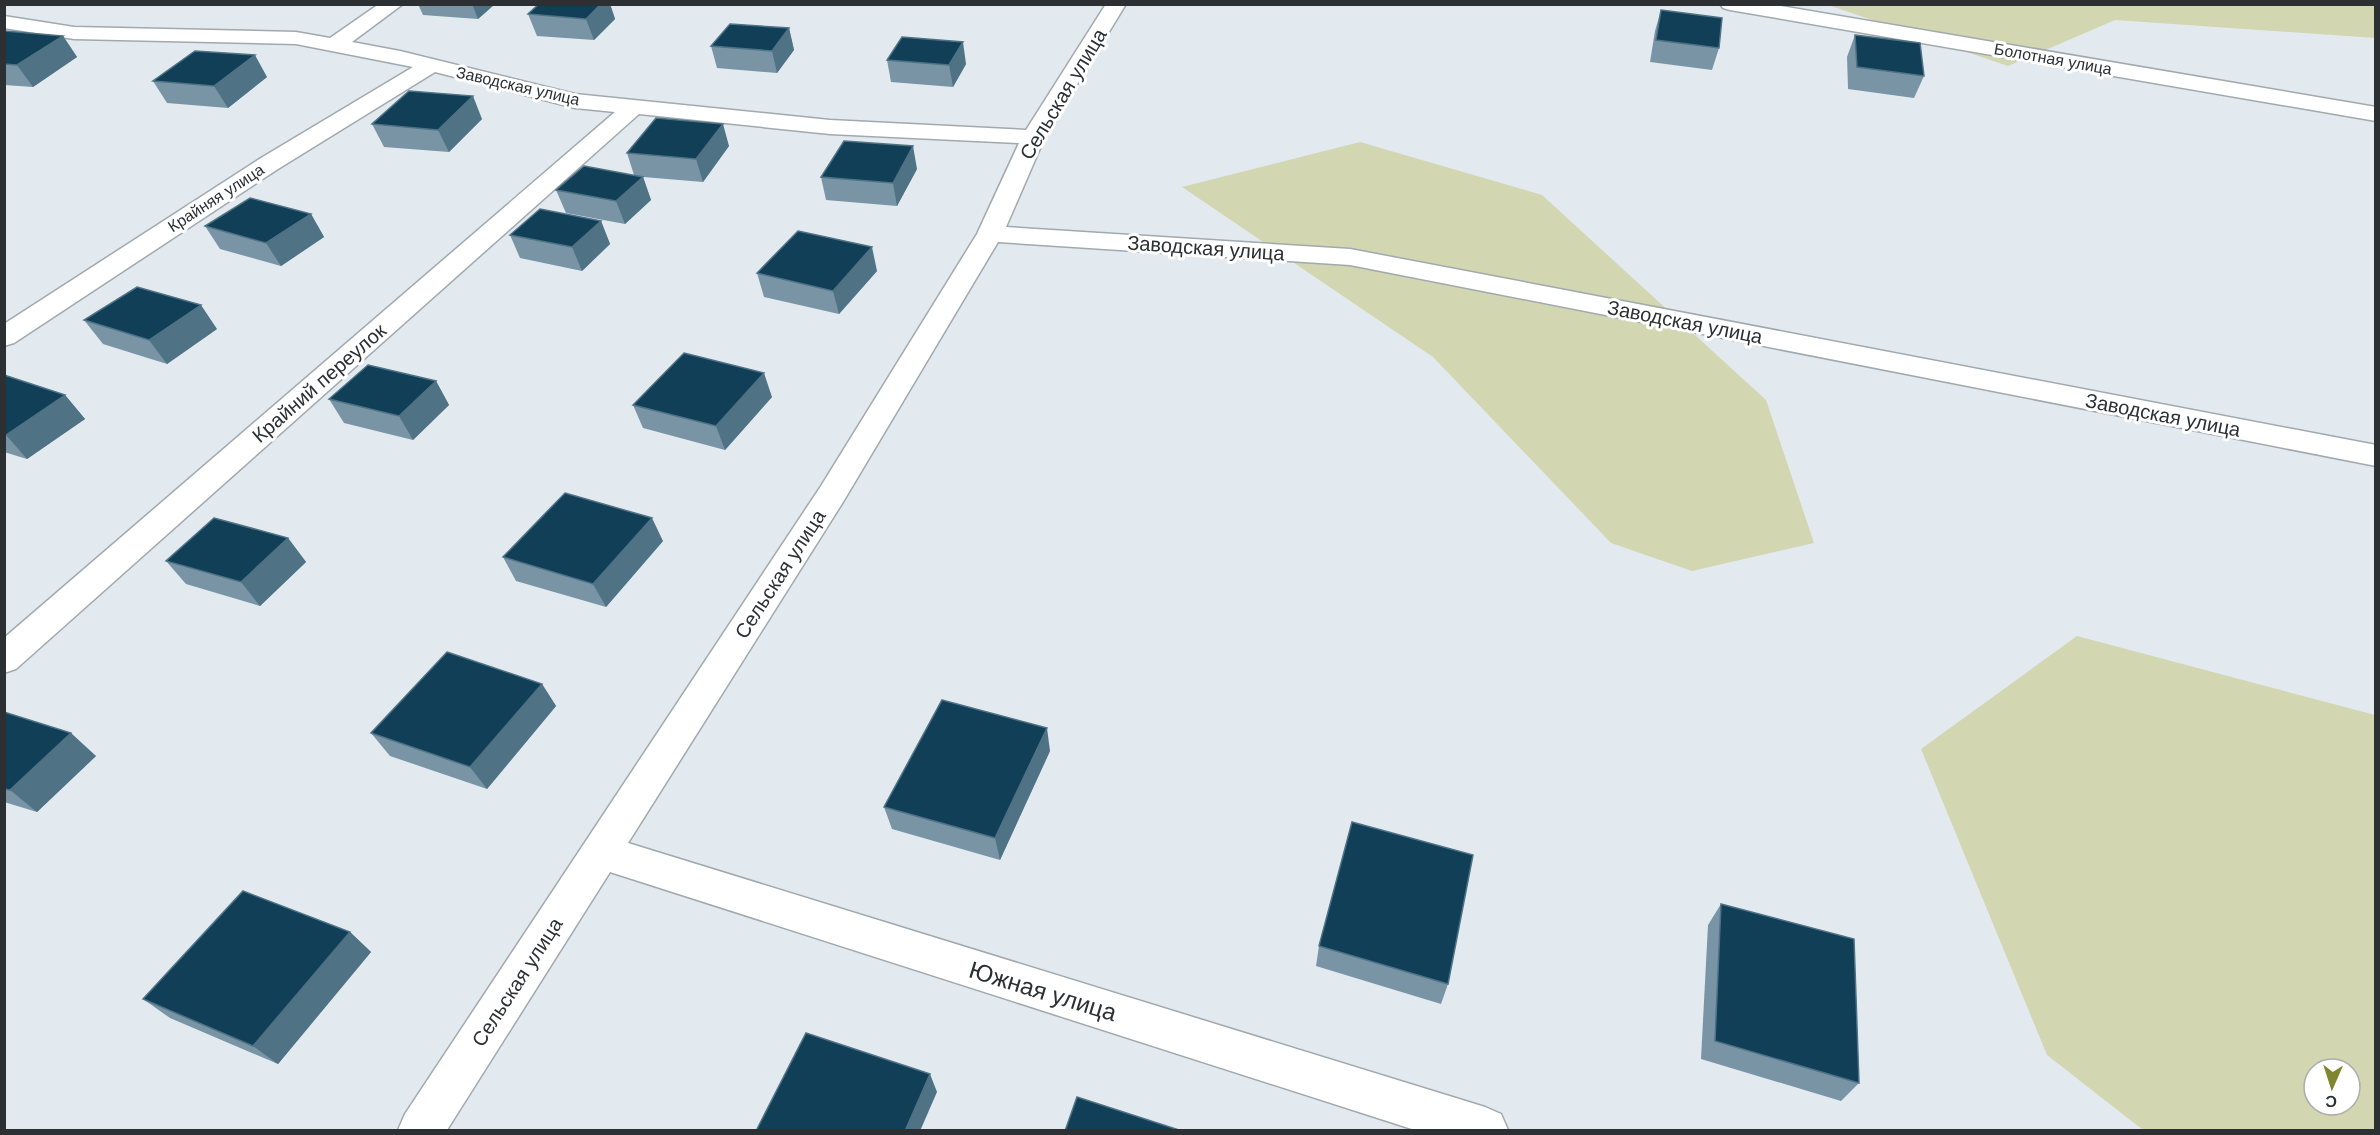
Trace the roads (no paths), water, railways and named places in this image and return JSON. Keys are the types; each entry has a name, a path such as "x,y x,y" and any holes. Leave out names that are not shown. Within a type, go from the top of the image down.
{"street":[{"path":"334,45 393,4"},
{"name":"Сельская улица","path":"421,1131 826,504 990,234 1033,137 1116,4"},
{"name":"Болотная улица","path":"1730,4 2376,114"},
{"name":"Заводская улица","path":"4,22 74,33 296,38 432,65 575,101 830,127 1033,137"},
{"name":"Крайняя улица","path":"4,337 241,181 370,100 432,65"},
{"name":"Крайний переулок","path":"4,659 634,107"},
{"name":"Заводская улица","path":"990,234 1350,257 2376,456"},
{"name":"Южная улица","path":"601,852 1485,1131"}]}
